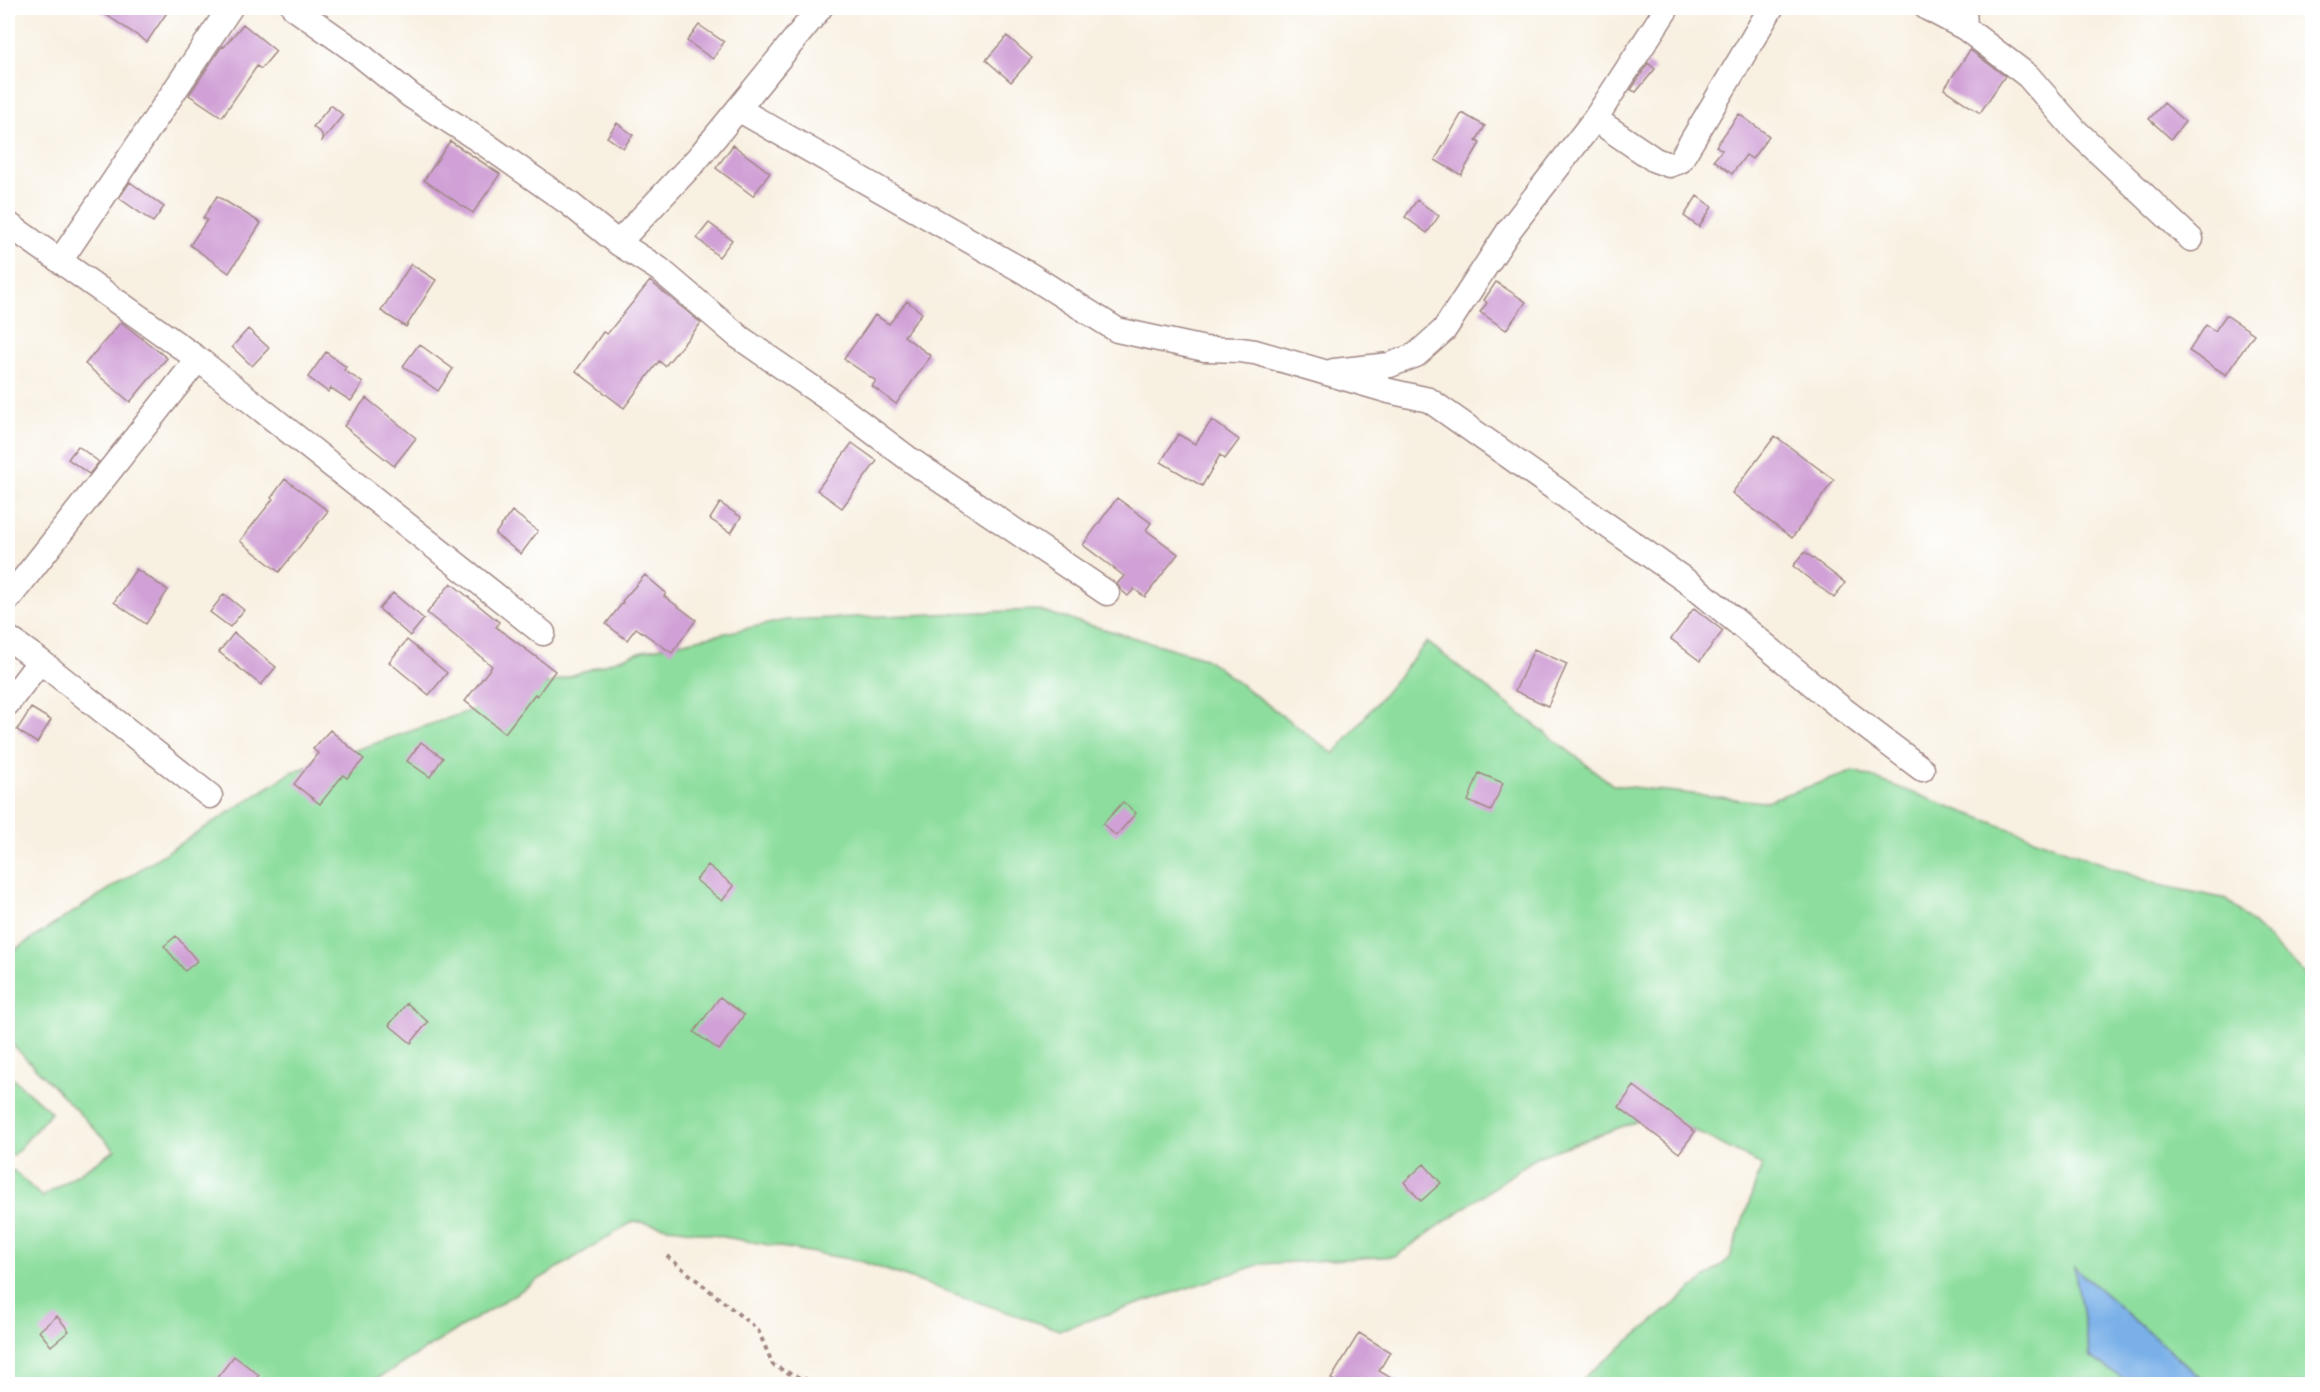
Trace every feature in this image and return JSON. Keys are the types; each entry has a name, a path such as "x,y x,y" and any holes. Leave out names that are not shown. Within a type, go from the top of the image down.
{"street":[{"path":"60,261 230,8"},
{"path":"294,8 358,53 411,96 485,144 570,204 618,243 659,268 739,337 833,402 909,459 1107,593"},
{"path":"618,243 698,159 820,8"},
{"path":"1322,372 1390,365 1416,355 1444,330 1510,229 1594,119 1667,8"},
{"path":"1594,119 1655,160 1669,165 1680,161 1771,8"},
{"path":"1928,8 1964,18 2028,76 2075,130 2191,239"},
{"path":"738,109 1025,272 1117,330 1205,349 1255,352 1429,400 1692,585 1840,707 1922,769"},
{"path":"8,224 198,359 543,633"},
{"path":"8,599 198,359"},
{"path":"8,638 210,796"},
{"path":"8,702 40,661"}],"path":[{"path":"667,1256 758,1330 773,1365 795,1376 814,1381 842,1381 854,1384"},
{"path":"938,1384 943,1382 960,1384"}],"green space":[{"path":"1037,610 1205,658 1334,754 1427,642 1613,785 1763,802 1855,771 2159,885 2227,899 2312,981 2312,1384 2214,1384 2204,1381 2074,1267 2090,1356 2130,1384 1576,1384 1730,1258 1762,1165 1660,1113 1537,1157 1396,1256 1261,1264 1059,1330 860,1261 634,1221 369,1384 8,1384 8,1176 13,1170 42,1197 115,1150 8,1040 8,954 292,772 643,651 786,620"},
{"path":"8,1074 51,1112 13,1156 8,1151"}],"water":[{"path":"2074,1267 2204,1381 2214,1384 2130,1384 2090,1356"}],"building":[{"path":"96,8 170,8 147,42"},
{"path":"243,24 276,51 261,69 257,66 222,117 189,95 222,46 224,47"},
{"path":"699,25 724,42 713,59 687,41"},
{"path":"1007,36 1032,58 1011,82 986,60"},
{"path":"1970,50 2005,76 1980,113 1944,89"},
{"path":"1648,63 1655,69 1636,92 1631,90"},
{"path":"2164,103 2185,122 2171,139 2149,119"},
{"path":"331,105 343,115 322,141 322,134 313,127"},
{"path":"1462,113 1485,126 1476,141 1480,143 1461,175 1435,160"},
{"path":"1739,114 1769,136 1752,159 1746,155 1732,174 1714,160 1722,150 1716,146"},
{"path":"617,123 633,135 623,148 607,137"},
{"path":"450,141 500,174 473,213 424,180"},
{"path":"733,145 770,173 753,196 716,168"},
{"path":"130,182 164,207 153,222 119,198"},
{"path":"217,196 261,223 229,273 190,245 207,220 203,218"},
{"path":"1697,196 1712,207 1699,227 1684,216"},
{"path":"1417,200 1439,216 1427,233 1405,217"},
{"path":"709,223 732,240 719,257 697,238"},
{"path":"411,264 436,280 406,327 381,311"},
{"path":"650,281 701,323 665,366 659,361 624,408 576,371 603,332 607,334"},
{"path":"1496,282 1526,302 1506,330 1480,312 1487,303 1484,300"},
{"path":"907,301 922,313 904,336 931,356 896,404 872,386 876,381 844,359 875,315 889,324"},
{"path":"2226,315 2254,334 2226,375 2189,351 2206,325 2215,331"},
{"path":"121,322 167,358 130,402 85,364"},
{"path":"248,329 269,348 252,366 232,347"},
{"path":"419,344 453,369 438,391 403,366"},
{"path":"326,352 346,367 344,370 363,383 351,401 331,388 328,392 308,377"},
{"path":"366,398 416,438 394,466 344,426"},
{"path":"1212,420 1239,440 1225,459 1220,455 1202,486 1161,462 1178,434 1195,444"},
{"path":"1775,436 1834,480 1792,538 1732,493"},
{"path":"852,443 877,461 842,508 817,490"},
{"path":"78,446 99,462 89,474 68,459"},
{"path":"285,479 328,511 279,572 240,541 273,499 271,498"},
{"path":"1117,498 1151,523 1146,530 1178,554 1145,597 1134,589 1128,596 1117,584 1124,576 1083,545"},
{"path":"720,503 741,517 731,533 710,519"},
{"path":"512,511 538,531 521,554 495,534"},
{"path":"1805,552 1845,583 1834,598 1793,566"},
{"path":"136,569 168,590 146,624 114,602"},
{"path":"645,575 666,593 664,596 696,620 672,653 636,628 627,640 606,624 622,601"},
{"path":"451,583 499,622 496,627 555,671 505,733 465,701 492,666 427,613"},
{"path":"393,593 424,619 410,636 379,609"},
{"path":"224,594 244,610 230,627 210,612"},
{"path":"1694,608 1723,631 1700,661 1671,639"},
{"path":"234,633 276,667 261,685 219,652"},
{"path":"407,640 447,673 429,695 389,662"},
{"path":"1534,649 1567,664 1548,706 1515,691"},
{"path":"31,708 51,720 37,743 17,730"},
{"path":"330,730 364,759 347,778 343,775 320,804 294,784 318,753 313,749"},
{"path":"421,742 443,758 430,777 407,761"},
{"path":"1479,773 1503,783 1491,811 1468,801"},
{"path":"1123,802 1136,813 1116,836 1103,824"},
{"path":"708,865 734,886 722,901 696,880"},
{"path":"176,936 197,961 185,971 164,946"},
{"path":"720,997 744,1015 719,1050 694,1032"},
{"path":"407,1003 428,1022 411,1043 389,1025"},
{"path":"1634,1086 1695,1132 1679,1153 1619,1107"},
{"path":"1424,1164 1441,1183 1421,1201 1404,1182"},
{"path":"57,1316 69,1331 51,1346 39,1331"},
{"path":"1359,1333 1390,1352 1379,1371 1402,1384 1340,1384 1331,1379"},
{"path":"234,1356 259,1375 251,1384 212,1384"}]}
